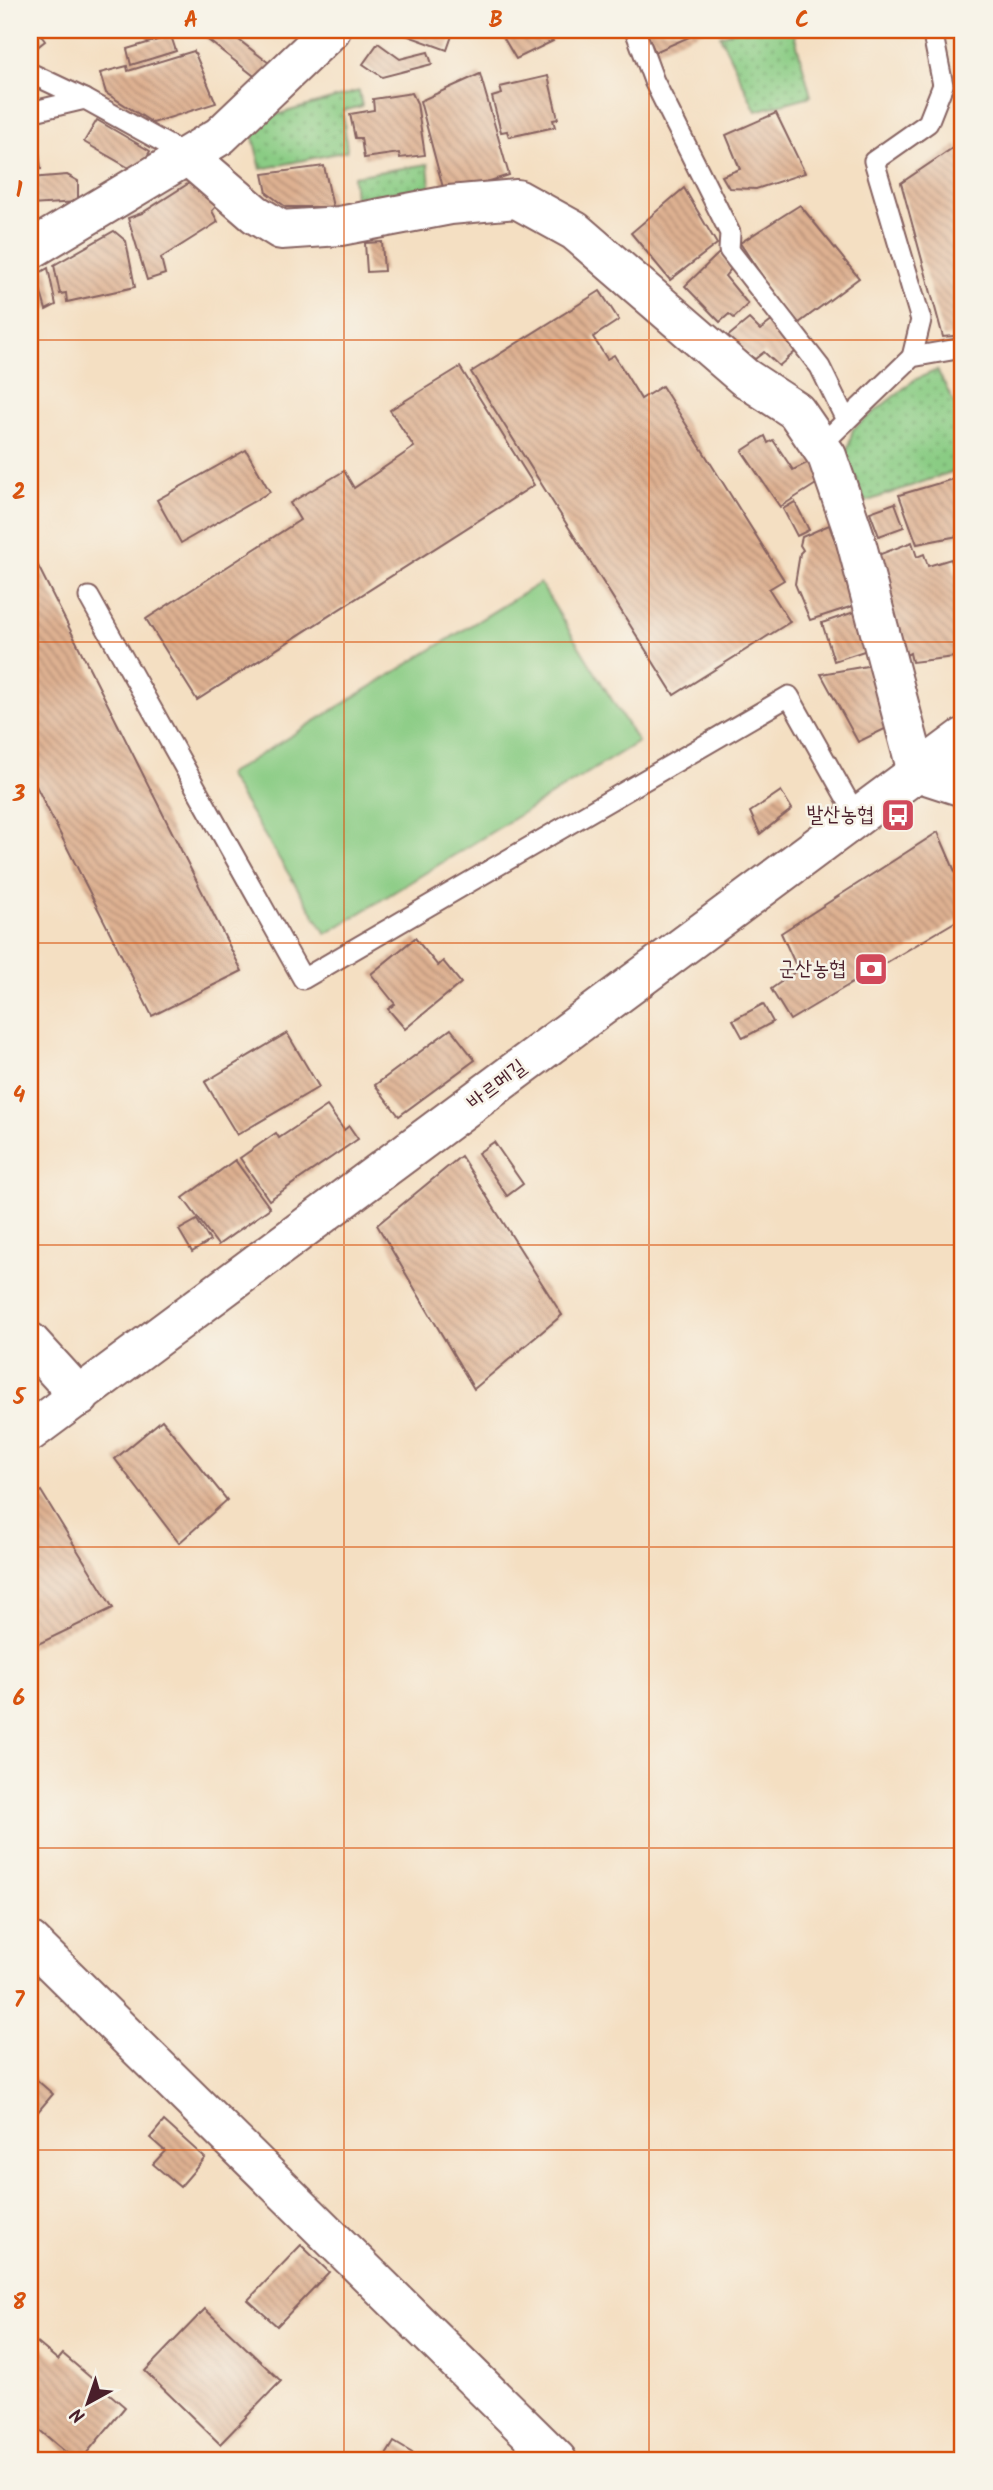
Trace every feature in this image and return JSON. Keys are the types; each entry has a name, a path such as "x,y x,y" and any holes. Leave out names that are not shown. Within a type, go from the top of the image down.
{"street":[{"path":"30,250 220,136 331,30"},
{"path":"187,156 255,214 281,230 340,226 450,205 517,199 575,231 744,377 833,433 827,456 854,534 918,772 963,787"},
{"name":"바르메길","path":"30,1432 963,738"},
{"path":"30,1342 80,1396"},
{"path":"30,1941 557,2460"}],"lane":[{"path":"635,30 654,81 730,233 730,250 820,366 833,433"},
{"path":"833,433 912,357 921,320 874,161 928,123 943,85 932,30"},
{"path":"30,73 85,99 187,156"},
{"path":"30,112 85,99"},
{"path":"912,357 963,348"},
{"path":"89,597 303,979 789,696 858,817"}],"green space":[{"path":"736,30 793,30 811,96 756,111 720,36"},
{"path":"359,91 362,106 343,111 347,151 261,169 251,129 262,119"},
{"path":"428,164 430,187 355,198 353,176"},
{"path":"937,370 963,420 963,468 865,502 846,455 853,429 914,380"},
{"path":"540,583 638,742 326,934 227,775"}],"building":[{"path":"30,30 37,30 45,41 31,52"},
{"path":"195,30 226,30 269,63 262,82"},
{"path":"392,30 454,30 447,50"},
{"path":"499,30 546,30 553,41 516,59"},
{"path":"645,30 705,30 655,52"},
{"path":"171,36 176,51 131,65 127,49"},
{"path":"378,43 400,59 428,52 432,64 382,77 363,64"},
{"path":"194,51 216,103 153,123 106,93 100,73 127,66 128,71"},
{"path":"480,74 509,175 445,195 420,101"},
{"path":"548,76 558,119 553,120 555,127 509,137 507,131 501,132 492,97 502,94 500,87"},
{"path":"412,93 417,103 425,155 400,158 399,153 364,158 361,138 355,138 350,114 374,110 373,99"},
{"path":"776,113 805,173 756,189 729,188 722,176 740,169 726,135"},
{"path":"97,120 150,151 138,173 84,142"},
{"path":"35,121 41,169 30,170 30,123"},
{"path":"957,145 963,161 963,335 943,337 901,183"},
{"path":"324,166 333,207 286,207 267,193 263,174"},
{"path":"67,175 78,181 78,202 30,205 30,178"},
{"path":"194,180 219,203 212,211 218,222 161,258 165,274 147,280 128,218 142,213"},
{"path":"684,188 717,244 670,280 631,233"},
{"path":"800,205 859,278 795,326 740,243"},
{"path":"114,231 126,241 135,287 67,302 66,293 60,294 54,265"},
{"path":"382,242 384,271 367,272 365,243"},
{"path":"719,253 731,269 725,276 748,304 734,318 729,314 720,322 685,286"},
{"path":"48,268 56,305 46,310 36,275"},
{"path":"600,291 619,320 593,337 607,359 614,355 641,399 662,386 784,580 769,589 790,622 674,695 471,372"},
{"path":"749,319 760,330 773,320 795,352 779,366 764,352 755,359 726,338"},
{"path":"460,367 534,485 197,700 146,619 300,520 290,503 344,471 354,488 414,447 390,410"},
{"path":"765,436 768,443 773,440 793,470 813,460 824,479 780,507 742,451"},
{"path":"246,450 270,492 181,543 157,500"},
{"path":"963,476 963,535 917,544 899,495"},
{"path":"795,502 809,530 797,536 783,509"},
{"path":"895,503 904,527 879,536 870,512"},
{"path":"829,525 859,604 810,620 795,584 800,553 803,550 800,545 802,537"},
{"path":"912,542 917,557 924,554 928,566 951,559 963,599 963,656 912,662 910,653 906,655 878,555"},
{"path":"30,550 242,971 152,1016 30,774"},
{"path":"863,609 876,647 834,661 822,623"},
{"path":"873,665 887,728 858,742 821,674"},
{"path":"781,791 792,809 760,834 750,812"},
{"path":"938,832 963,890 963,917 790,1020 771,989 798,970 781,933"},
{"path":"415,938 438,966 443,961 461,983 405,1029 388,1009 395,1004 371,974"},
{"path":"763,1004 773,1022 743,1038 733,1020"},
{"path":"451,1029 475,1060 399,1116 375,1085"},
{"path":"287,1033 319,1087 237,1135 205,1082"},
{"path":"327,1106 344,1130 349,1126 358,1139 269,1200 240,1158 276,1133 279,1138"},
{"path":"494,1142 523,1184 507,1196 478,1153"},
{"path":"461,1156 562,1315 474,1389 377,1225"},
{"path":"235,1160 270,1208 218,1245 183,1198"},
{"path":"197,1220 210,1241 192,1252 179,1230"},
{"path":"162,1420 227,1500 179,1543 115,1459"},
{"path":"41,1491 113,1608 30,1648 30,1498"},
{"path":"30,2074 53,2094 30,2121"},
{"path":"164,2121 205,2158 180,2187 153,2164 165,2151 150,2138"},
{"path":"301,2245 329,2272 277,2326 248,2300"},
{"path":"205,2309 281,2381 220,2444 145,2371"},
{"path":"34,2340 58,2360 63,2354 125,2407 81,2460 75,2460 30,2422 30,2345"},
{"path":"394,2442 424,2460 383,2460"}],"place":[{"name":"발산농협","path":"898,815"},
{"name":"군산농협","path":"871,969"}]}
